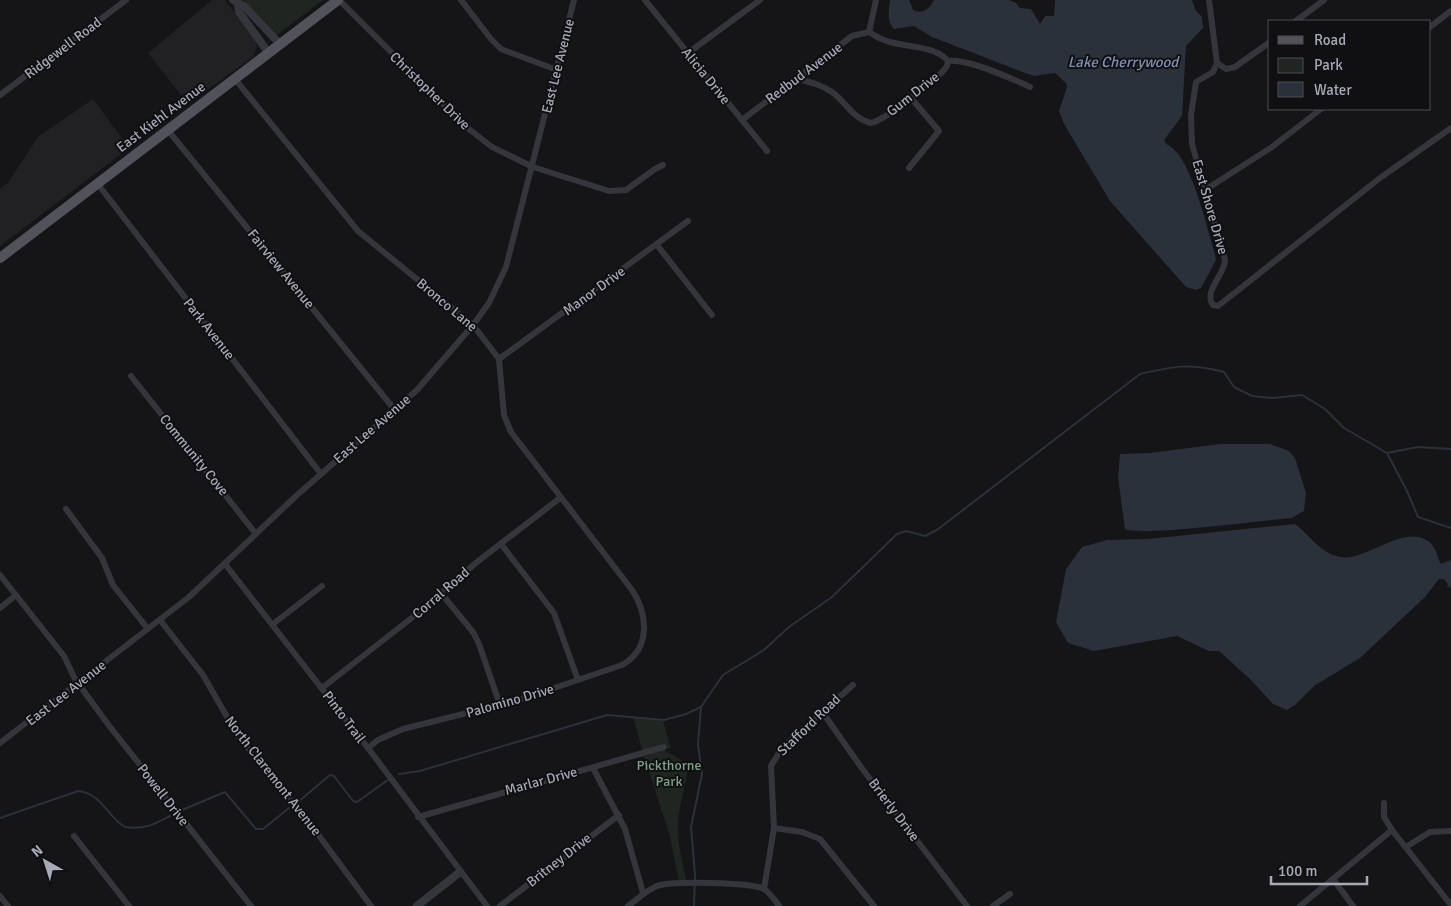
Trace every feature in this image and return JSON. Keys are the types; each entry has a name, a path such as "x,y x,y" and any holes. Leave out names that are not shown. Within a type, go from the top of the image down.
{"main road":[{"name":"East Kiehl Avenue","path":"0,258 279,43 338,0"}],"street":[{"name":"Ridgewell Road","path":"0,95 126,0"},
{"name":"Christopher Drive","path":"338,0 465,126 492,146 533,167 614,191 634,185 654,169 663,165"},
{"path":"461,0 501,49 557,70"},
{"name":"East Lee Avenue","path":"0,744 160,620 225,564 321,474 430,377 473,325 489,303 506,267 574,0"},
{"name":"Alicia Drive","path":"645,0 767,151"},
{"path":"688,53 760,0"},
{"path":"869,32 876,0"},
{"path":"1209,0 1217,63 1226,69 1235,68 1268,43"},
{"path":"1297,20 1324,0"},
{"path":"235,2 245,7 279,43"},
{"path":"235,2 239,12 268,52"},
{"path":"1431,26 1451,11"},
{"name":"Gum Drive","path":"869,32 889,42 929,50 943,56 948,61 972,65 1030,87"},
{"name":"Redbud Avenue","path":"742,120 852,36 869,32"},
{"name":"Gum Drive","path":"798,79 825,87 839,98 856,117 871,123 880,120 911,98 944,70 948,61"},
{"name":"East Shore Drive","path":"1217,63 1212,72 1196,82 1191,115 1192,144 1225,260 1223,272 1210,298 1213,305 1218,306 1380,178 1451,128"},
{"name":"Bronco Lane","path":"235,78 358,231 473,325 499,359"},
{"path":"909,168 939,131 911,98"},
{"path":"1205,190 1272,147 1320,110"},
{"name":"Fairview Avenue","path":"168,129 394,409"},
{"name":"Park Avenue","path":"97,183 321,474"},
{"name":"Manor Drive","path":"499,359 688,222"},
{"path":"657,245 712,315"},
{"path":"499,359 506,423 517,442 560,498"},
{"name":"Community Cove","path":"131,376 256,534"},
{"name":"Corral Road","path":"322,688 560,498"},
{"name":"Palomino Drive","path":"368,748 378,740 403,729 500,705 610,671 630,661 639,650 643,641 643,616 635,595 560,498"},
{"path":"66,509 102,558 113,585 148,629"},
{"path":"501,544 554,613 578,680"},
{"name":"Pinto Trail","path":"225,564 368,748 418,817 487,906"},
{"name":"Powell Drive","path":"0,575 64,656 78,683 251,906"},
{"path":"273,624 322,586"},
{"path":"440,592 473,632 500,705"},
{"path":"0,608 16,595"},
{"name":"North Claremont Avenue","path":"160,620 203,675 238,736 314,829 371,906"},
{"name":"Stafford Road","path":"764,889 774,828 773,761 782,748 853,685"},
{"name":"Brierly Drive","path":"823,712 861,767 967,906"},
{"name":"Marlar Drive","path":"418,817 664,747"},
{"path":"593,768 625,829 643,893"},
{"path":"1384,803 1384,817 1392,830 1451,905"},
{"name":"Britney Drive","path":"500,906 619,815"},
{"path":"774,828 802,832 820,839 874,906"},
{"path":"1300,906 1392,830"},
{"path":"1406,847 1430,832 1451,831"},
{"path":"74,836 129,906"},
{"path":"417,906 460,872"},
{"path":"1333,879 1353,906"},
{"path":"628,906 643,893 668,884 740,885 764,889 779,906"},
{"path":"993,906 1010,894"},
{"path":"0,896 8,906"}],"shaded area":[{"path":"212,0 225,0 254,37 257,46 253,57 188,104 148,53"},
{"path":"93,99 129,148 0,246 0,188 8,183 38,137"}],"green space":[{"path":"243,0 323,0 277,35"},
{"path":"633,717 663,721 671,749 663,746 643,752"},
{"name":"Pickthorne Park","path":"664,750 688,764 678,822 679,842 686,880 679,880 669,833 644,756"}],"water":[{"name":"Lake Cherrywood","path":"890,0 909,0 913,10 920,12 928,8 934,0 1009,0 1016,3 1020,8 1031,9 1040,24 1045,16 1054,16 1055,0 1192,0 1196,11 1202,17 1203,28 1186,46 1182,116 1164,140 1183,161 1190,176 1203,211 1215,254 1216,260 1201,288 1196,290 1186,287 1110,201 1064,124 1059,111 1067,87 1066,83 1055,73 1034,76 1028,74 932,37 914,26 894,29 889,19"},
{"path":"1220,444 1270,444 1289,451 1295,458 1306,493 1304,511 1292,518 1204,527 1153,531 1125,529 1118,477 1120,454 1150,453"},
{"path":"1295,524 1321,548 1340,557 1361,554 1407,537 1418,537 1431,543 1441,564 1451,560 1451,586 1447,588 1448,584 1444,579 1439,579 1425,597 1360,658 1314,686 1295,705 1287,710 1273,704 1251,680 1219,651 1209,651 1177,636 1094,651 1068,643 1056,622 1066,569 1082,547 1107,540 1148,539"}],"waterway":[{"path":"694,906 695,875 691,827 702,774 698,744 701,707 723,675 764,650 789,627 832,597 897,534 906,531 925,536 937,530 1140,374 1182,367 1201,367 1224,372 1234,387 1252,396 1273,398 1302,395 1325,409 1344,428 1387,453 1418,447 1451,449"},
{"path":"1387,453 1418,517 1451,528"},
{"path":"399,774 420,771 607,715 664,720 686,714 701,707"},
{"path":"298,802 330,775 334,776 353,801 357,802 388,780"},
{"path":"0,818 78,791 93,796 125,827 138,828 149,826 172,815"},
{"path":"182,810 225,792 256,829 263,829 289,808"}]}
